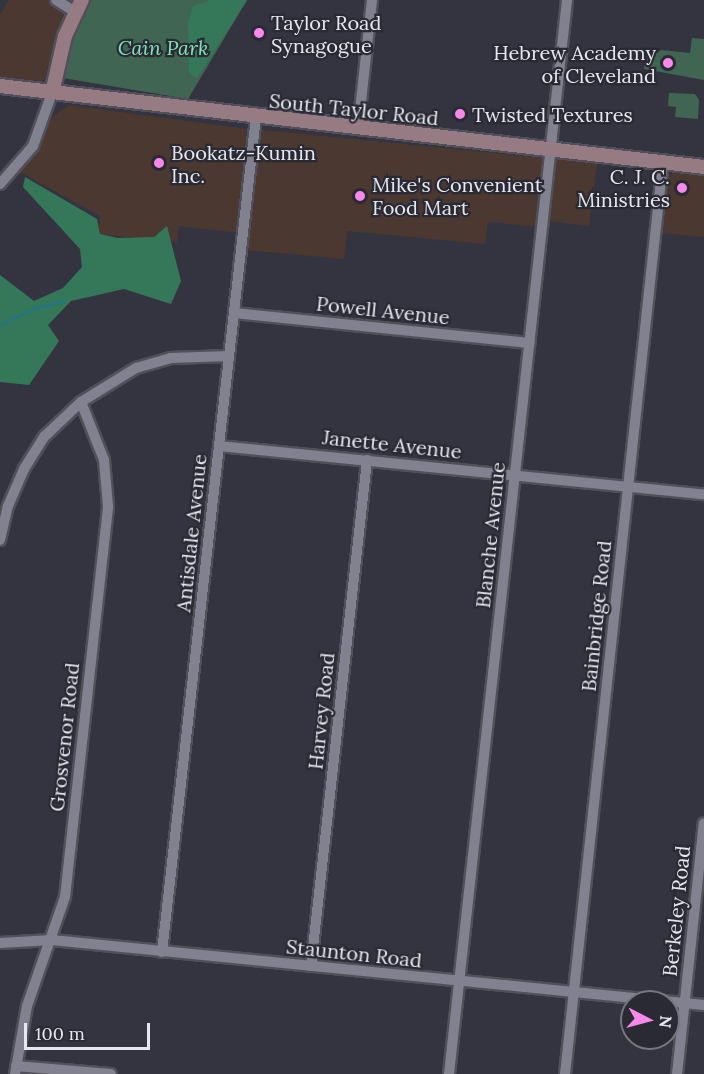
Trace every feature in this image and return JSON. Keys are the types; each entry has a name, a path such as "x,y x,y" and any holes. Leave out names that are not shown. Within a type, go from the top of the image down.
{"main road":[{"path":"52,93 60,52 78,6"},
{"name":"South Taylor Road","path":"0,86 358,129 704,166"}],"street":[{"path":"56,0 78,6"},
{"path":"358,129 372,0"},
{"name":"Blanche Avenue","path":"449,1074 567,0"},
{"path":"0,184 33,146 52,93"},
{"name":"Antisdale Avenue","path":"162,952 256,117"},
{"name":"Bainbridge Road","path":"565,1074 663,162"},
{"name":"Powell Avenue","path":"234,313 529,343"},
{"path":"0,540 1,526 15,487 34,451 81,402 108,382 158,361 229,356"},
{"name":"Grosvenor Road","path":"16,1070 27,1006 52,940 65,897 108,506 104,460 81,402"},
{"name":"Janette Avenue","path":"219,446 704,494"},
{"name":"Harvey Road","path":"311,966 367,460"},
{"name":"Berkeley Road","path":"677,1074 704,823"},
{"name":"Staunton Road","path":"0,943 52,940 704,1005"},
{"path":"16,1070 111,1074"}],"shaded area":[{"path":"9,0 47,0 64,14 44,81 0,78 0,15"},
{"path":"69,105 247,129 239,233 179,226 177,242 98,234 100,216 20,172 36,151 52,117"},
{"path":"263,130 597,163 589,226 548,221 538,227 488,222 485,244 347,231 344,259 246,250 259,135"},
{"path":"675,171 704,174 704,237 660,233 666,179"}],"green space":[{"name":"Cain Park","path":"87,0 247,0 188,99 63,78 64,57"},
{"path":"211,0 247,0 197,78 189,73 188,23 193,6"},
{"path":"692,38 704,39 704,80 644,69 646,54 654,55 661,50 690,53"},
{"path":"669,93 695,94 699,100 698,119 675,117 676,107 668,106"},
{"path":"25,177 97,219 100,234 118,238 154,237 167,226 181,281 171,304 124,289 71,301 48,325 59,341 29,385 0,382 0,275 34,301 63,288 82,267 80,249 23,187"}],"waterway":[{"path":"0,325 34,309 65,301"}],"place":[{"name":"Taylor Road Synagogue","path":"259,33"},
{"name":"Hebrew Academy of Cleveland","path":"668,63"},
{"name":"Twisted Textures","path":"460,114"},
{"name":"Bookatz-Kumin Inc.","path":"159,163"},
{"name":"C. J. C. Ministries","path":"682,188"},
{"name":"Mike's Convenient Food Mart","path":"360,196"}]}
